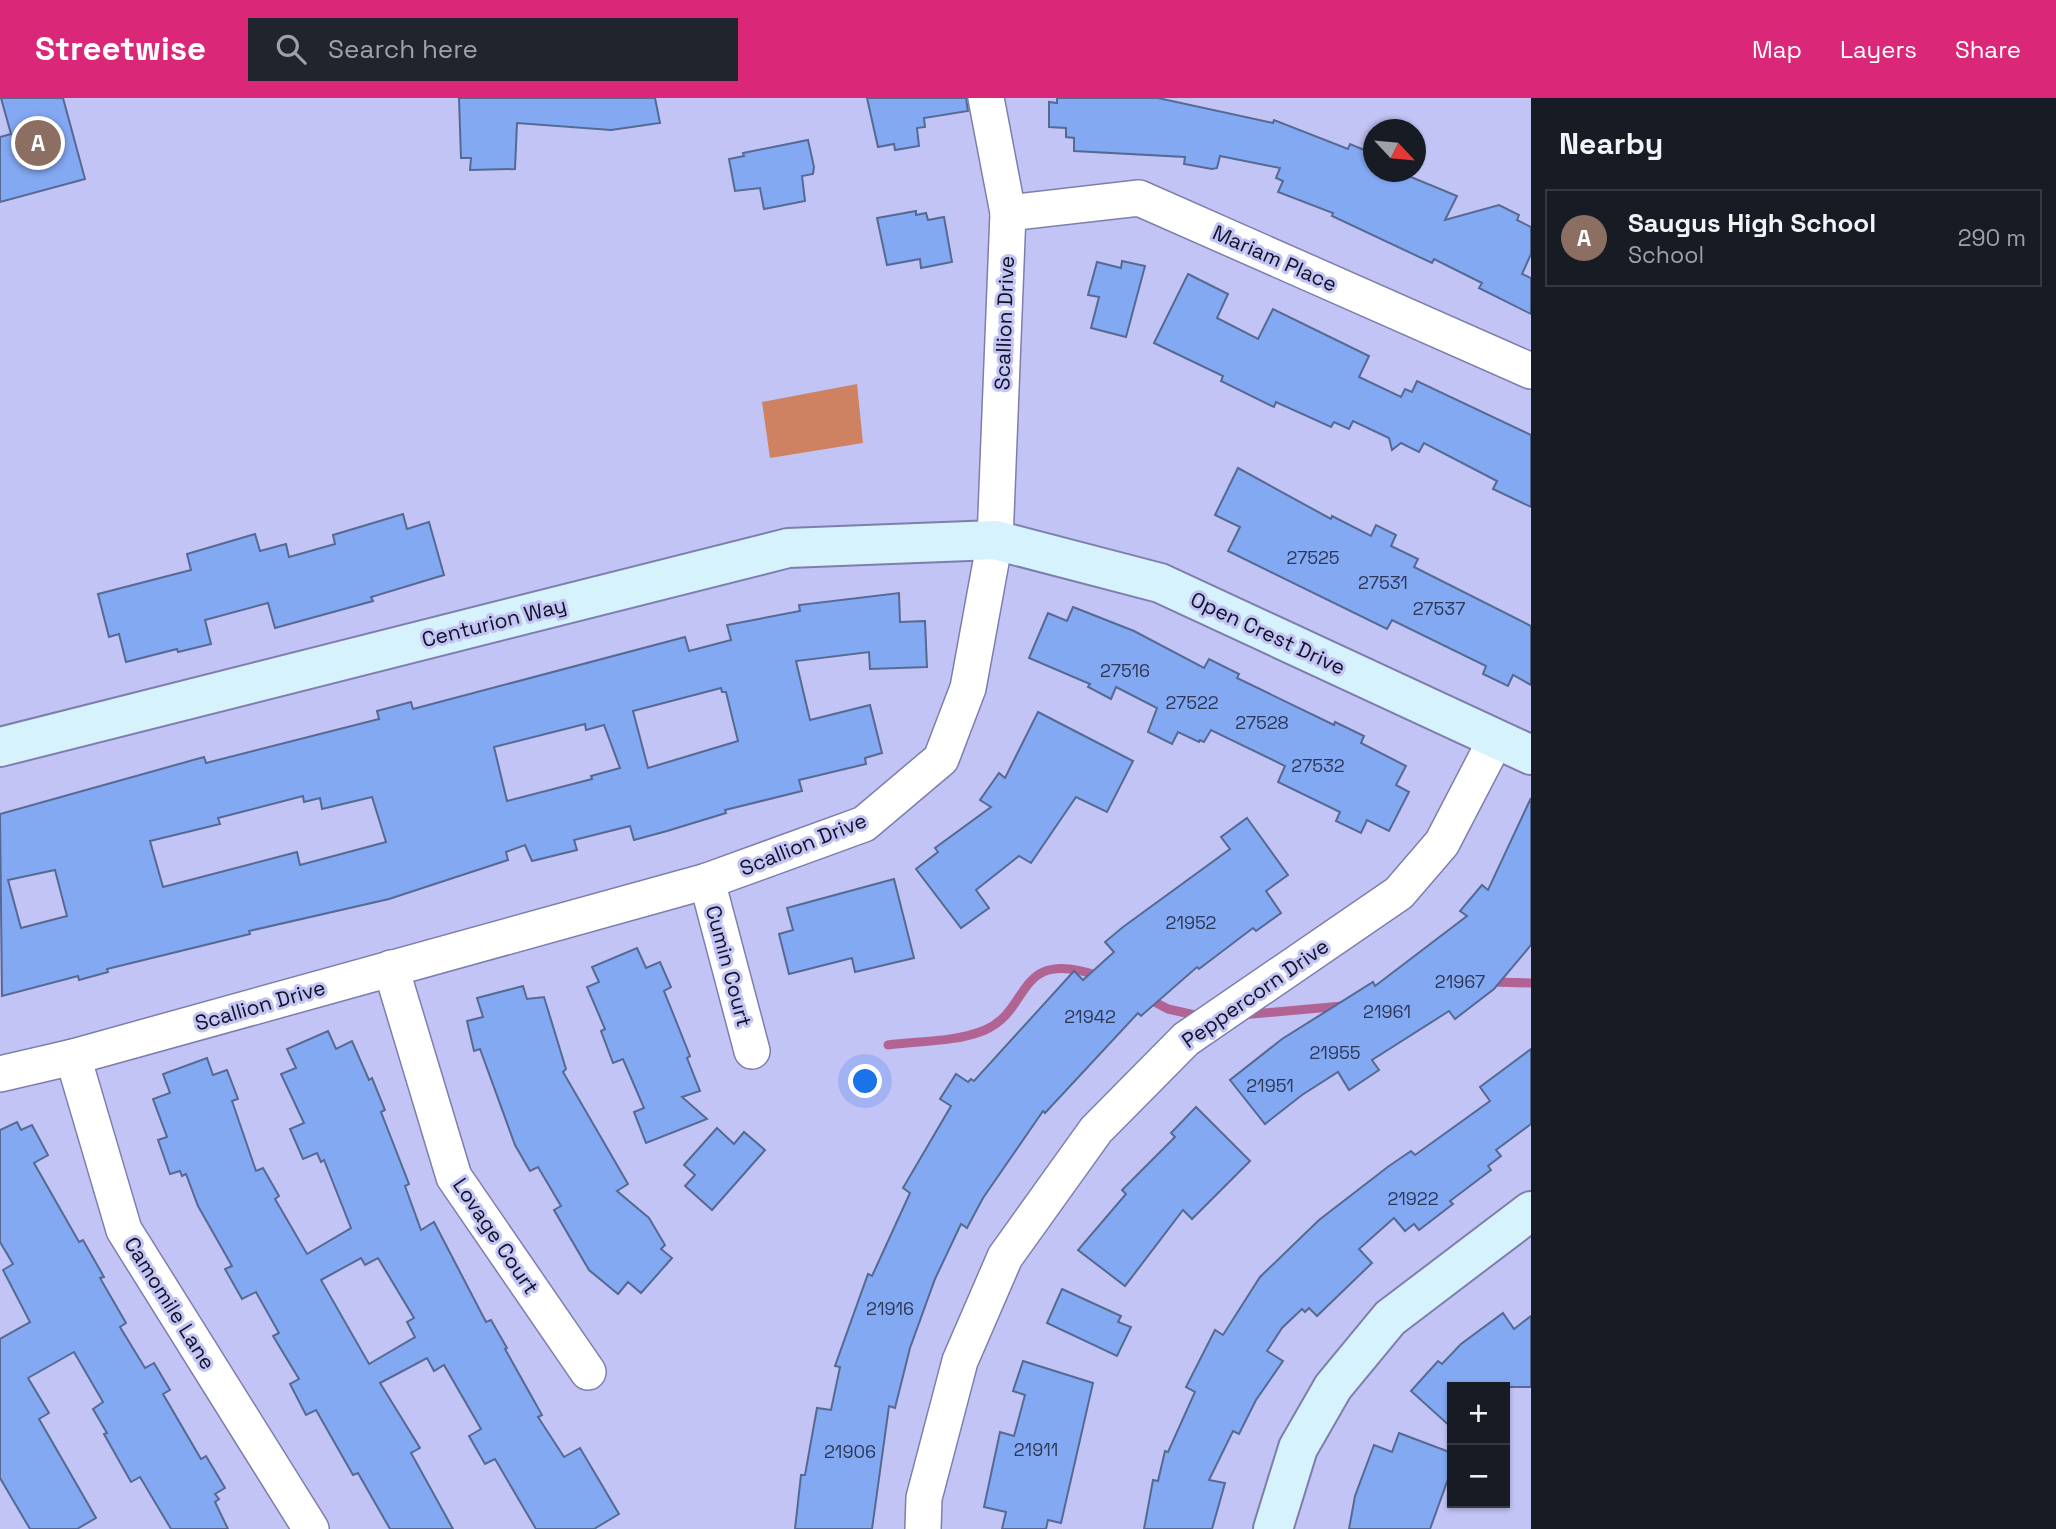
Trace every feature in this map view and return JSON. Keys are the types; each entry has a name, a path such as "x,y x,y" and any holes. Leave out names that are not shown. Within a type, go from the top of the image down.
{"street":[{"name":"Scallion Drive","path":"0,1074 73,1058 707,881 864,824 941,759 968,688 995,540 1008,213 986,98"},
{"name":"Mariam Place","path":"1008,213 1139,198 1531,371"},
{"name":"Open Crest Drive","path":"995,540 1160,583 1531,755"},
{"name":"Centurion Way","path":"0,747 788,548 995,540"},
{"name":"Peppercorn Drive","path":"923,1529 924,1498 960,1361 1005,1257 1096,1130 1186,1039 1399,893 1443,843 1496,738"},
{"name":"Cumin Court","path":"707,881 752,1051"},
{"name":"Lovage Court","path":"391,968 454,1177 588,1372"},
{"name":"Camomile Lane","path":"73,1058 124,1230 311,1529"},
{"path":"1273,1529 1298,1448 1333,1387 1390,1318 1531,1211"}],"shaded area":[{"path":"857,384 863,443 770,458 762,402"}],"building":[{"path":"1,98 63,98 85,179 0,202 0,137 11,134"},
{"path":"459,98 655,98 660,123 611,130 517,123 515,169 470,170 471,158 461,158"},
{"path":"867,98 966,98 968,111 924,118 925,127 917,128 919,146 895,150 894,144 878,147"},
{"path":"1057,98 1158,98 1273,123 1274,120 1348,149 1350,144 1363,149 1363,182 1423,182 1457,196 1445,220 1499,205 1519,215 1517,220 1531,227 1531,254 1522,274 1531,278 1531,314 1479,288 1482,283 1434,259 1432,263 1332,216 1333,213 1278,192 1283,181 1276,178 1280,168 1220,156 1217,168 1212,169 1184,164 1185,157 1074,151 1074,138 1066,137 1066,128 1049,127 1049,102 1057,103"},
{"path":"808,140 814,167 813,174 802,176 805,201 764,209 760,188 735,191 729,159 744,156 743,153"},
{"path":"916,211 916,215 926,213 928,220 944,217 952,262 921,268 920,259 887,265 877,218"},
{"path":"1122,261 1145,266 1126,337 1091,328 1099,297 1088,295 1097,262 1121,268"},
{"path":"1188,274 1228,294 1217,318 1258,339 1273,309 1369,356 1359,377 1401,397 1405,389 1412,392 1417,381 1531,435 1531,507 1493,489 1497,481 1424,443 1419,452 1401,443 1392,450 1389,438 1353,421 1349,429 1334,422 1331,427 1276,402 1274,407 1221,381 1223,376 1154,343"},
{"path":"1238,468 1331,519 1332,516 1371,536 1376,525 1396,535 1391,546 1418,559 1414,567 1531,626 1531,685 1513,675 1508,686 1483,674 1486,666 1392,620 1387,629 1228,551 1240,527 1215,515"},
{"path":"403,514 407,529 429,522 444,575 371,597 373,601 275,628 268,603 205,620 211,644 178,652 177,649 126,662 119,634 109,637 98,594 191,570 187,554 255,534 260,551 286,544 289,557 335,544 333,535"},
{"path":"899,593 900,622 925,621 927,667 870,669 869,652 796,661 810,720 870,705 882,753 865,758 866,764 799,780 802,791 725,810 726,813 634,840 630,826 574,840 577,850 532,861 525,845 506,852 508,860 389,899 249,931 250,934 107,969 108,972 79,980 78,976 2,996 0,814 204,757 206,763 379,719 377,711 411,702 413,709 685,637 689,651 731,640 727,625 800,611 799,605","holes":["721,688 722,692 726,692 738,741 648,768 633,711","585,724 586,730 604,725 620,768 591,776 592,779 507,801 494,747","303,796 304,802 320,798 322,809 372,797 386,842 300,865 297,852 163,887 150,841 220,824 218,818","55,870 67,916 21,928 8,880"]},
{"path":"1073,607 1134,631 1204,668 1209,659 1239,674 1237,678 1334,725 1335,722 1364,736 1361,743 1406,766 1396,785 1409,792 1389,831 1367,820 1361,833 1336,821 1340,812 1278,782 1285,766 1211,730 1204,742 1178,732 1172,744 1148,732 1157,708 1116,687 1111,699 1088,687 1090,684 1029,658 1048,613 1067,621"},
{"path":"1038,712 1133,761 1107,812 1076,797 1031,863 1019,856 976,890 989,908 961,928 916,869 938,852 935,848 991,807 980,800 999,773 1005,778"},
{"path":"1531,798 1531,945 1494,989 1455,1019 1449,1011 1372,1060 1379,1070 1349,1090 1338,1072 1302,1095 1265,1124 1230,1080 1282,1039 1373,982 1375,986 1467,916 1460,911 1482,885 1488,890"},
{"path":"1247,818 1288,875 1266,891 1281,913 1256,931 1253,928 1199,969 1197,967 1141,1016 1138,1013 1045,1113 1043,1111 983,1198 967,1228 961,1224 935,1279 910,1348 895,1408 889,1406 872,1529 795,1529 801,1475 805,1475 817,1408 831,1410 840,1367 835,1366 868,1274 872,1276 910,1193 903,1188 951,1106 940,1099 956,1074 968,1082 971,1079 974,1081 1074,971 1083,980 1114,952 1105,942 1230,849 1221,837"},
{"path":"894,879 914,958 855,972 852,958 789,974 779,934 793,930 787,908"},
{"path":"637,948 646,968 660,962 671,987 664,991 690,1056 687,1058 700,1091 682,1097 707,1119 646,1143 634,1112 644,1108 623,1059 613,1063 601,1031 605,1029 587,987 599,982 592,967"},
{"path":"523,986 527,999 544,997 566,1069 563,1072 628,1184 617,1191 649,1218 665,1245 661,1249 672,1258 641,1293 628,1282 618,1294 589,1270 554,1210 561,1206 538,1167 530,1171 515,1145 480,1049 474,1051 467,1021 483,1017 477,998"},
{"path":"328,1031 336,1049 352,1041 385,1110 381,1112 409,1184 405,1186 421,1230 434,1222 486,1322 491,1320 507,1348 505,1349 542,1415 538,1417 564,1457 580,1448 619,1514 594,1529 536,1529 495,1459 485,1464 469,1436 481,1429 444,1365 434,1371 427,1358 380,1383 420,1448 411,1453 453,1529 390,1529 358,1473 353,1475 316,1410 306,1415 290,1384 299,1379 273,1336 279,1333 256,1292 242,1299 225,1269 232,1266 198,1206 186,1174 182,1176 180,1171 170,1174 158,1140 167,1137 153,1099 170,1093 163,1074 207,1058 213,1075 227,1070 238,1099 232,1101 256,1171 263,1168 279,1196 275,1199 307,1254 351,1228 324,1160 321,1162 317,1153 303,1159 290,1129 304,1123 281,1074 296,1068 287,1049","holes":["361,1258 365,1265 378,1258 414,1318 407,1322 415,1337 369,1364 321,1280"]},
{"path":"1531,1049 1531,1124 1496,1150 1501,1156 1488,1166 1491,1170 1450,1201 1453,1204 1419,1230 1414,1224 1405,1231 1394,1218 1359,1249 1372,1263 1317,1316 1309,1308 1305,1312 1302,1309 1282,1328 1267,1351 1283,1361 1256,1400 1239,1434 1233,1431 1209,1480 1225,1483 1212,1529 1144,1529 1153,1480 1158,1481 1165,1451 1168,1452 1195,1392 1186,1387 1215,1330 1223,1335 1260,1277 1319,1220 1389,1166 1411,1151 1415,1155 1490,1101 1480,1087"},
{"path":"1196,1107 1250,1161 1192,1219 1183,1210 1125,1286 1078,1250 1126,1194 1122,1190 1175,1137 1171,1133"},
{"path":"17,1122 21,1130 32,1125 48,1155 34,1163 79,1242 83,1240 104,1277 100,1278 126,1323 120,1327 145,1368 154,1363 170,1390 163,1394 201,1459 206,1456 225,1488 215,1494 219,1499 215,1502 228,1529 171,1529 140,1477 131,1482 104,1434 107,1433 93,1409 103,1402 74,1352 28,1378 49,1413 39,1419 96,1518 77,1529 30,1529 0,1478 0,1339 30,1322 3,1270 13,1264 0,1242 0,1130"},
{"path":"717,1128 734,1144 744,1132 765,1150 712,1210 685,1186 695,1175 684,1165"},
{"path":"1062,1289 1121,1316 1118,1322 1131,1327 1117,1356 1047,1323"},
{"path":"1503,1313 1514,1329 1531,1316 1531,1387 1510,1387 1510,1382 1447,1382 1447,1423 1411,1391 1438,1361 1442,1364 1461,1344"},
{"path":"1023,1361 1093,1383 1061,1523 1048,1520 1046,1529 1002,1529 1006,1512 984,1507 1000,1432 1014,1436 1025,1395 1013,1391"},
{"path":"1399,1433 1447,1451 1447,1482 1430,1529 1349,1529 1355,1496 1374,1445 1392,1452"}],"waterway":[{"path":"888,1045 950,1039 985,1030 1011,1009 1028,984 1038,975 1052,969 1072,969 1099,976"},
{"path":"1491,982 1531,983"},
{"path":"1147,998 1168,1009 1199,1016"},
{"path":"1241,1015 1342,1006"}],"place":[{"name":"Saugus High School","path":"38,143"}]}
